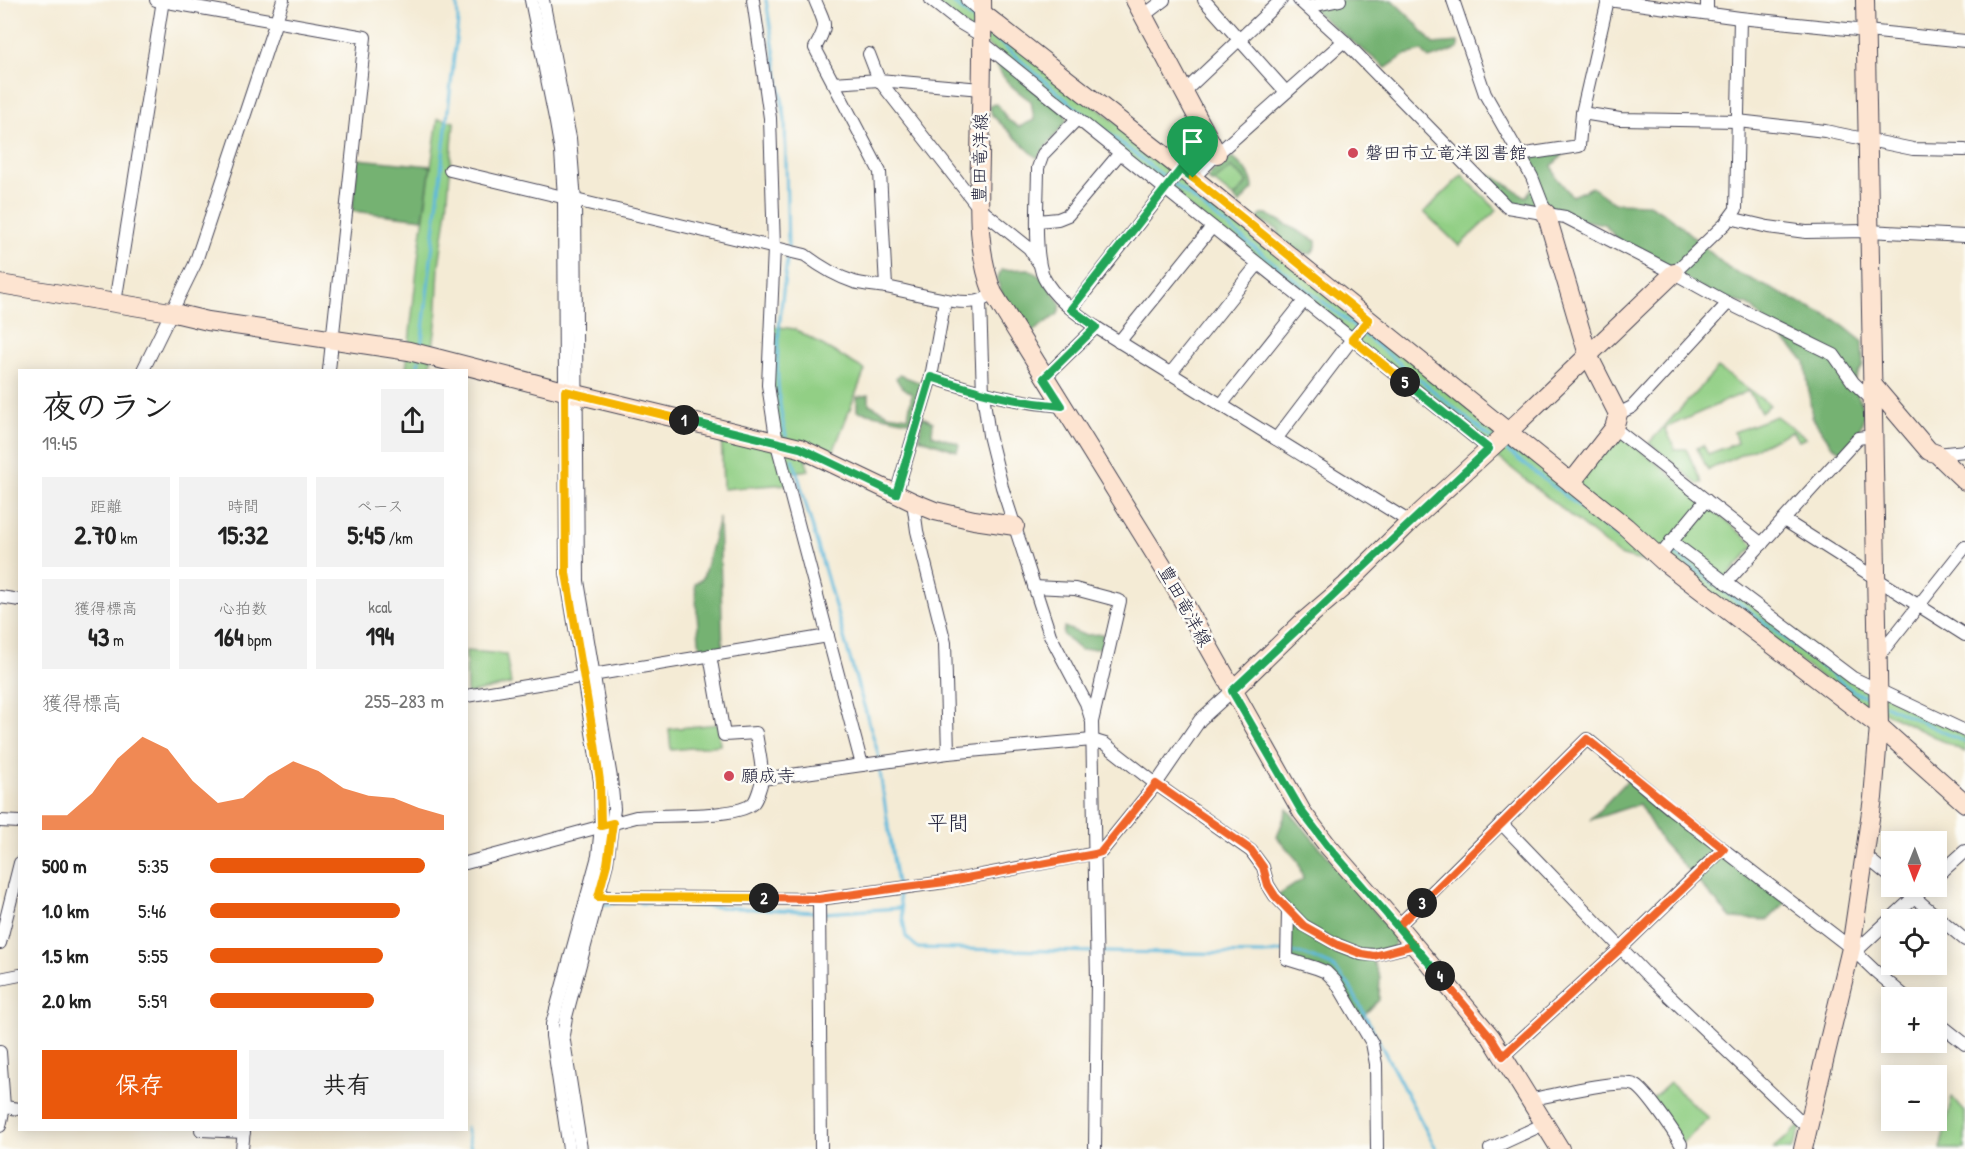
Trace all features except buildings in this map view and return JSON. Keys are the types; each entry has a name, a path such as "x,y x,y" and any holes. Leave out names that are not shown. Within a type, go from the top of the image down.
{"street":[{"path":"115,303 161,0 364,37 329,369"},
{"path":"143,369 195,264 283,0"},
{"path":"531,0 569,199"},
{"path":"543,0 570,138 571,392 578,581 611,778 607,824 607,864 563,1035 581,1149"},
{"path":"753,0 770,118 774,248 768,385 777,444 862,765"},
{"path":"815,0 825,31 815,48 880,172 886,287"},
{"path":"931,0 1489,449"},
{"path":"967,0 982,6 1187,174 1626,526 1659,556 1879,726 1965,803"},
{"path":"1164,0 1139,8 1217,154"},
{"path":"1204,0 1286,92"},
{"path":"1184,92 1281,0"},
{"path":"1303,3 1340,0"},
{"path":"1453,0 1485,94 1532,177 1546,213 1588,355 1616,421 1706,500 1762,544"},
{"path":"1519,155 1579,146 1582,113 1608,0 1707,6 1740,18 1965,41"},
{"path":"1803,1149 1853,950 1873,798 1879,726 1865,0"},
{"path":"1303,3 1344,41 1507,207 1565,217 1728,303 1834,355 1853,382 1872,392 1929,451 1937,454 1965,481"},
{"name":"豊田竜洋線","path":"982,6 979,208 987,298 1044,378 1171,580 1302,812 1328,846 1475,1017 1503,1056 1560,1149"},
{"path":"598,897 819,899 945,882 1101,852 1156,784 1200,720 1508,432 1730,218 1736,209 1740,18"},
{"path":"1071,309 1164,189 1217,154 1344,41"},
{"path":"869,54 879,80 979,208 1029,248 1045,280 1071,309 1119,342 1410,522"},
{"path":"833,83 879,80 981,89"},
{"path":"1582,113 1620,119 1738,121 1825,131 1913,149 1965,150 1965,141"},
{"path":"1038,262 1038,168 1043,154 1077,119"},
{"path":"1038,221 1058,219 1068,215 1120,153"},
{"path":"450,170 805,255 829,272 856,283 945,300 987,298 983,394 989,435 1002,487 1050,635 1086,704 1092,722"},
{"path":"1730,218 1768,227 1806,232 1868,231 1965,236"},
{"path":"1119,342 1212,227"},
{"path":"1170,374 1258,264"},
{"path":"0,285 170,312 208,321 409,351 800,448 935,511 1015,526"},
{"path":"896,494 931,377 945,300"},
{"path":"1221,405 1304,301"},
{"path":"1571,483 1616,421 1632,407 1728,303"},
{"path":"1276,439 1369,320"},
{"path":"1044,378 1096,327"},
{"path":"931,377 983,394 1025,403 1062,406"},
{"path":"569,1149 552,1024 607,824 566,573 571,392"},
{"path":"1726,583 1858,438 1873,436"},
{"path":"1937,454 1965,452"},
{"path":"1659,556 1706,500"},
{"path":"913,502 917,531 945,643 948,753"},
{"path":"1784,520 1965,635"},
{"path":"1671,541 1853,678 1965,731"},
{"path":"1877,657 1965,547"},
{"path":"1034,587 1075,589 1120,601 1092,722 1097,981 1095,1149"},
{"path":"0,597 18,600"},
{"path":"468,696 828,636"},
{"path":"468,862 646,815 710,815 745,808 754,802 762,780 756,734 724,735 710,655"},
{"path":"1398,926 1587,739 1853,950 1895,987"},
{"path":"762,780 948,753 1092,740 1105,744 1156,784 1251,850 1263,867 1268,885 1304,926 1338,945 1362,954 1374,956 1414,945"},
{"path":"0,821 18,822"},
{"path":"1501,824 1621,948 1809,1129"},
{"path":"1503,1056 1621,948 1724,849"},
{"path":"1947,867 1965,851"},
{"path":"1865,856 1881,869"},
{"path":"0,943 18,871"},
{"path":"1853,950 1914,897 1965,940"},
{"path":"819,899 821,1149"},
{"path":"1288,910 1287,959 1326,972 1336,981 1372,1043 1376,1064 1377,1149"},
{"path":"0,980 18,976"},
{"path":"1947,1030 1965,1044"},
{"path":"0,1052 4,1107 0,1126"},
{"path":"1529,1100 1584,1088 1635,1084 1674,1131 1681,1144"},
{"path":"4,1107 18,1109"},
{"path":"1490,1149 1544,1124"},
{"path":"242,1149 244,1131"}],"green space":[{"path":"932,0 961,0 1571,483 1614,428 1755,545 1726,578 1853,678 1965,731 1965,752 1878,709 1857,703 1675,570 1619,555"},
{"path":"1300,0 1392,0 1433,44 1458,42 1458,49 1429,59 1422,51 1405,55 1386,68"},
{"path":"995,61 1027,79 1064,108 1067,121 1037,158 992,115 989,105 997,104 1008,120 1019,127 1034,120 1031,101 1009,84"},
{"path":"438,118 454,122 447,209 439,266 436,325 430,369 406,369 419,251"},
{"path":"1564,153 1552,166 1556,177 1572,196 1592,187 1614,203 1649,204 1672,218 1728,268 1836,320 1862,341 1863,366 1853,382 1865,414 1857,436 1842,452 1832,446 1812,417 1805,361 1749,305 1716,296 1624,247 1604,224 1513,208 1485,175 1490,174 1526,197 1536,181 1523,156"},
{"path":"1232,157 1246,171 1253,184 1253,189 1239,204 1234,198 1247,183 1243,177 1231,168 1212,183 1208,179 1211,173"},
{"path":"358,159 431,166 423,219 352,211"},
{"path":"1231,168 1247,183 1234,198 1213,181"},
{"path":"1462,175 1497,210 1459,246 1424,212"},
{"path":"1267,214 1316,241 1316,247 1311,254 1292,249 1276,239 1279,230 1257,220 1261,215"},
{"path":"1029,269 1045,280 1061,305 1058,314 1032,332 1015,331 997,280 1001,270"},
{"path":"771,326 795,329 865,370 830,460 805,459 809,470 785,473 788,484 723,489 721,429 777,444 768,385"},
{"path":"1718,368 1770,405 1761,412 1748,391 1665,428 1675,449 1686,449 1702,483 1698,484 1649,443"},
{"path":"900,375 921,383 922,393 912,422 857,411 857,397 869,395 869,404 888,414 908,417 912,394 900,385 896,378"},
{"path":"1776,416 1806,438 1799,441 1792,431 1708,470 1697,448 1703,445 1708,454 1737,443 1734,432"},
{"path":"922,417 933,422 932,435 957,443 959,445 957,451 919,438"},
{"path":"719,518 723,653 703,656 699,641 695,584 703,578"},
{"path":"1064,627 1084,635 1103,634 1102,648 1080,650 1063,635"},
{"path":"468,651 506,654 511,684 468,694"},
{"path":"718,724 720,745 671,750 669,729"},
{"path":"1630,778 1788,900 1768,920 1731,918 1662,842 1639,804 1590,820"},
{"path":"1287,809 1396,939 1392,951 1370,955 1380,977 1379,1000 1360,1019 1328,974 1291,960 1288,910 1276,897 1303,879 1298,861 1277,837"},
{"path":"1670,1083 1709,1119 1681,1144 1650,1101"},
{"path":"1952,1097 1965,1112 1965,1149 1940,1149 1944,1131 1947,1131"},
{"path":"1801,1125 1792,1149 1773,1149"}],"waterway":[{"path":"421,348 458,22 457,0"},
{"path":"766,0 785,119 788,247"},
{"path":"950,0 975,21"},
{"path":"989,33 1071,104 1167,179"},
{"path":"1173,183 1356,328"},
{"path":"786,436 781,413 777,367 788,253"},
{"path":"1361,332 1491,438"},
{"path":"417,369 419,360"},
{"path":"1501,446 1637,551 1641,551"},
{"path":"793,459 879,760"},
{"path":"1669,551 1672,551 1853,691 1871,699"},
{"path":"1885,705 1965,742"},
{"path":"879,766 897,884"},
{"path":"898,891 906,937 918,948 1094,952"},
{"path":"599,905 616,903"},
{"path":"640,903 817,912"},
{"path":"823,913 900,908"},
{"path":"1101,952 1264,954 1283,951"},
{"path":"1289,952 1306,955 1332,966 1349,985 1436,1149"},
{"path":"467,1131 471,1149"}],"place":[{"name":"磐田市立竜洋図書館","path":"1353,153"},
{"name":"願成寺","path":"729,776"}],"district":[{"name":"平間","path":"948,823"}],"route":[{"path":"1193,178 1181,169 1071,309 1096,327 1044,378 1062,406 1025,403 983,394 931,377 896,494 797,447 565,391 566,573 595,744 600,781 601,826 613,823 607,864 598,897 819,899 945,882 1095,854 1101,852 1156,784 1251,850 1263,867 1268,885 1275,896 1304,926 1338,945 1374,956 1414,945 1398,926 1587,739 1671,809 1724,849 1621,948 1503,1056 1475,1017 1398,926 1328,846 1302,812 1232,691 1489,449 1352,339 1369,320 1193,178"}]}
